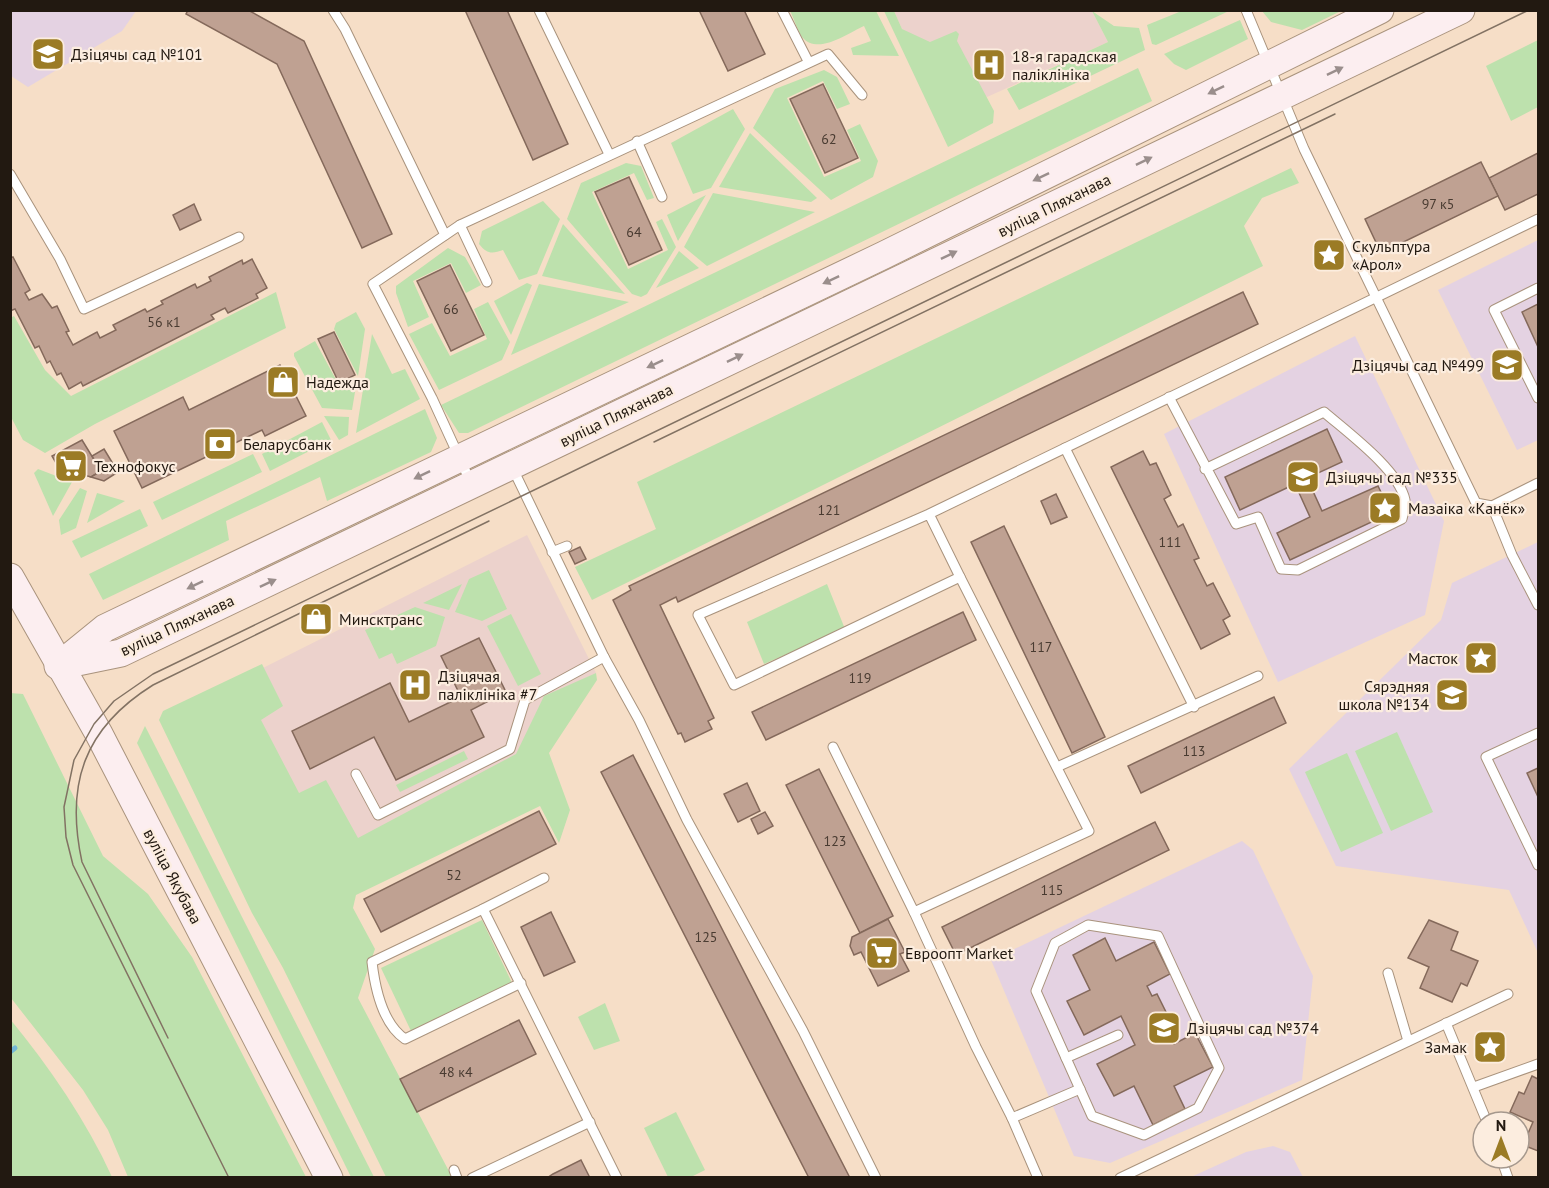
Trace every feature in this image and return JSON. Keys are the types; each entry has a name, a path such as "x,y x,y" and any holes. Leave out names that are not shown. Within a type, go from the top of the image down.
{"main road":[{"name":"вуліца Пляханава","path":"58,666 121,653 472,484 505,452 884,255 1380,10"},
{"name":"вуліца Пляханава","path":"58,666 105,628 459,456 505,452 897,280 1461,10"},
{"path":"884,255 897,280"},
{"name":"вуліца Якубава","path":"10,577 58,666 104,744 329,1178"}],"lane":[{"path":"333,10 345,29 445,235"},
{"path":"539,10 609,153"},
{"path":"782,10 808,61"},
{"path":"1246,10 1304,149 1476,503 1492,506 1539,483"},
{"path":"472,484 432,398 373,284 460,225 609,153 736,98 808,61 828,54 862,95"},
{"path":"637,141 662,197"},
{"path":"10,174 14,188 60,259 84,309 239,237"},
{"path":"960,578 734,686 699,615 929,514 1539,219"},
{"path":"460,225 487,282"},
{"path":"1539,288 1494,310 1539,398"},
{"path":"1169,397 1205,469 1236,524 1258,517 1281,569 1291,571 1385,528 1402,519 1404,512 1405,500 1389,470 1324,412 1205,469"},
{"path":"1065,448 1194,707"},
{"path":"505,452 552,552 604,657 639,720 687,820 802,1031 876,1178"},
{"path":"1492,506 1512,555 1539,605"},
{"path":"914,912 1089,831 929,514"},
{"path":"552,552 567,546"},
{"path":"356,774 378,815 510,749 525,700 604,657"},
{"path":"1057,767 1194,707 1258,676"},
{"path":"1539,733 1486,757 1539,865"},
{"path":"833,747 914,912 975,1047 1012,1118 1038,1178"},
{"path":"521,983 405,1039 394,1032 375,987 372,962 544,878"},
{"path":"483,909 617,1178"},
{"path":"1088,925 1158,936 1220,1068 1198,1108 1144,1135 1092,1116 1080,1089 1036,991 1055,943 1088,925"},
{"path":"1388,974 1408,1041"},
{"path":"1120,1178 1508,994"},
{"path":"1446,1023 1482,1110"},
{"path":"1066,1058 1118,1035"},
{"path":"1473,1087 1539,1064"},
{"path":"1012,1118 1080,1089"},
{"path":"472,1178 590,1122"}],"shaded area":[{"name":"Дзіцячы сад №101","path":"10,11 136,11 122,31 28,87 11,76"},
{"name":"18-я гарадская паліклініка","path":"894,11 1092,11 1108,42 987,97 902,29"},
{"name":"Дзіцячы сад №499","path":"1538,240 1538,440 1517,450 1438,290"},
{"name":"Дзіцячы сад №335","path":"1355,336 1444,521 1425,615 1278,682 1164,434"},
{"name":"Дзіцячая паліклініка #7","path":"527,535 596,673 549,696 519,757 355,842 290,813 247,727 261,669"},
{"name":"Сярэдняя школа №134","path":"1538,542 1538,953 1509,890 1336,866 1289,769 1441,620 1452,583"},
{"name":"Дзіцячы сад №374","path":"1242,841 1253,850 1313,976 1302,1080 1110,1163 1074,1156 991,960"},
{"path":"1273,1146 1290,1152 1303,1177 1191,1177 1246,1152"}],"green space":[{"path":"1184,10 1229,11 1156,45 1152,44 1147,25"},
{"path":"790,11 876,11 899,56 853,55 851,48 871,41 864,26 842,38 824,44 809,42 800,34"},
{"path":"884,11 894,11 902,29 930,42 956,31 959,34 957,41 994,111 993,123 948,147"},
{"path":"1092,11 1114,26 1139,28 1145,50 1019,110 1007,89 1108,42"},
{"path":"1262,11 1341,11 1302,30 1271,22"},
{"path":"1240,20 1248,39 1186,70 1174,64 1164,54"},
{"path":"1538,40 1538,107 1511,121 1486,66"},
{"path":"1138,68 1152,101 468,433 459,433 441,405"},
{"path":"824,70 837,77 850,104 837,109 823,81 787,98 824,177 861,161 847,130 860,124 878,161 873,177 831,200 753,128 775,89"},
{"path":"733,109 745,129 711,188 693,194 671,143"},
{"path":"750,133 817,198 811,202 719,187"},
{"path":"626,163 641,166 654,198 647,200 634,173 592,192 628,269 668,250 656,222 662,219 676,247 647,294 641,297 632,294 567,219 581,183"},
{"path":"1291,168 1299,183 1262,198 1244,226 1263,266 592,600 575,567 656,529 637,482"},
{"path":"713,193 815,212 707,266 684,247"},
{"path":"706,195 678,241 667,215"},
{"path":"543,201 560,219 537,274 519,280 503,250 490,252 479,244 482,231"},
{"path":"563,224 625,294 542,276"},
{"path":"448,248 465,257 481,285 466,293 451,263 413,281 429,317 408,327 396,293 396,286"},
{"path":"679,251 699,268 656,288"},
{"path":"527,283 532,285 511,335 494,301"},
{"path":"539,284 629,302 511,355"},
{"path":"276,292 286,328 95,424 45,453 23,440 11,417 10,318 14,316 45,370 71,396"},
{"path":"488,302 510,342 502,360 439,390 409,334 432,323 450,356 487,339 474,309"},
{"path":"356,312 365,329 358,376 334,329 336,323"},
{"path":"372,334 392,374 405,369 420,399 356,433"},
{"path":"315,341 340,387 357,380 352,410 322,408 294,356 294,353"},
{"path":"425,409 437,438 431,452 327,501 320,477 226,521 229,540 103,600 89,574"},
{"path":"324,416 349,417 348,435 339,440"},
{"path":"322,422 331,440 270,471 262,454"},
{"path":"253,454 262,472 162,520 153,502"},
{"path":"38,469 72,482 53,516 34,473"},
{"path":"80,488 87,491 76,528 61,535 59,520"},
{"path":"97,493 125,501 87,523"},
{"path":"140,509 148,526 81,558 72,541"},
{"path":"489,570 507,609 482,621 455,612 469,579"},
{"path":"462,584 449,610 423,603"},
{"path":"827,584 845,629 764,664 747,622"},
{"path":"415,607 445,617 436,646 397,664 392,653 379,659 365,630"},
{"path":"511,614 541,674 518,686 487,626"},
{"path":"262,664 283,706 261,720 299,793 326,780 358,838 516,754 544,696 596,673 597,680 549,753 570,810 559,843 540,806 356,895 353,908 375,949 358,998 452,1177 386,1177 283,968 252,913 159,720 163,711"},
{"path":"10,693 23,694 103,856 148,894 192,957 306,1177 128,1177 108,1130 83,1090 11,998"},
{"path":"145,726 374,1177 351,1177 137,743"},
{"path":"1397,732 1433,812 1391,831 1355,751"},
{"path":"464,751 468,759 400,792 396,785"},
{"path":"1347,753 1383,833 1341,852 1305,772"},
{"path":"482,920 512,983 411,1031 381,968"},
{"path":"605,1003 620,1041 594,1050 578,1017"},
{"path":"10,1019 66,1095 91,1135 112,1177 11,1177"},
{"path":"676,1112 705,1170 691,1177 668,1177 644,1128"}],"building":[{"path":"188,10 248,10 304,41 392,234 362,248 277,64 186,14"},
{"path":"465,10 507,10 568,144 533,160"},
{"path":"699,10 744,10 765,54 728,71"},
{"path":"823,84 858,158 825,173 790,99"},
{"path":"1538,153 1538,194 1505,210 1489,178"},
{"path":"1481,162 1498,196 1381,253 1365,219"},
{"path":"629,177 662,250 629,265 595,192"},
{"path":"194,204 201,220 180,230 173,215"},
{"path":"13,257 30,290 25,293 29,300 42,294 52,308 57,306 73,345 97,332 100,338 116,330 113,325 145,309 147,312 163,304 161,301 195,284 197,288 211,281 209,277 242,260 243,264 252,259 267,288 256,294 258,298 228,313 225,308 211,315 214,319 83,386 81,382 69,389 61,373 57,375 50,361 47,363 39,346 35,348 15,309 10,311 10,258"},
{"path":"450,265 484,335 451,351 417,281"},
{"path":"1243,292 1258,324 678,602 676,597 660,605 714,718 708,721 712,729 685,742 681,733 678,734 613,600 631,590 629,586"},
{"path":"1538,304 1538,347 1522,312"},
{"path":"334,332 355,375 339,383 318,339"},
{"path":"280,365 287,380 292,377 296,386 292,388 306,416 265,436 262,430 142,488 114,431 183,397 189,410"},
{"path":"1327,429 1342,462 1307,478 1322,511 1378,486 1391,513 1290,560 1277,533 1310,517 1295,484 1240,510 1225,477"},
{"path":"82,440 101,471 91,477 59,468 52,456"},
{"path":"104,449 118,472 104,481 91,477 101,471 92,456"},
{"path":"1143,451 1150,465 1156,463 1171,495 1164,499 1178,527 1183,524 1199,558 1194,560 1207,586 1213,583 1230,616 1223,620 1230,634 1201,649 1111,467"},
{"path":"1056,494 1067,517 1051,524 1041,501"},
{"path":"1004,526 1105,737 1072,753 971,542"},
{"path":"580,547 586,559 575,564 569,552"},
{"path":"963,612 976,640 766,740 752,712"},
{"path":"479,638 506,692 471,710 484,737 396,780 374,737 310,769 292,731 390,683 409,722 461,697 441,656"},
{"path":"1274,697 1286,723 1141,793 1128,766"},
{"path":"633,755 850,1178 809,1178 601,772"},
{"path":"1538,768 1538,797 1527,773"},
{"path":"819,769 893,916 860,933 786,785"},
{"path":"747,783 760,811 738,822 724,794"},
{"path":"539,811 556,844 381,932 364,899"},
{"path":"765,812 773,826 758,834 751,819"},
{"path":"1155,822 1169,850 956,955 942,927"},
{"path":"551,912 575,962 544,976 521,927"},
{"name":"Евроопт Market","path":"888,919 905,952 900,954 909,971 878,986 861,952 854,955 850,946 852,937"},
{"path":"1429,920 1458,932 1451,950 1478,961 1467,986 1461,983 1452,1002 1420,988 1429,967 1408,958"},
{"path":"1105,938 1116,961 1154,942 1170,974 1147,986 1152,996 1157,994 1176,1032 1170,1036 1174,1044 1195,1033 1213,1067 1174,1086 1185,1109 1153,1125 1134,1086 1114,1096 1097,1064 1135,1045 1121,1016 1084,1035 1067,1001 1090,990 1073,955"},
{"path":"519,1020 536,1054 417,1112 400,1079"},
{"path":"1532,1076 1538,1079 1538,1151 1531,1148 1533,1122 1531,1121 1531,1110 1511,1110 1519,1092 1524,1094"},
{"path":"581,1160 590,1178 547,1178 553,1174"}],"waterway":[{"path":"10,1052 15,1048"}],"tram line":[{"path":"229,1178 73,865 66,837 64,807 74,760 94,724 114,701 153,674 1529,10"},
{"path":"654,442 1335,114"},
{"path":"168,1038 82,862 77,834 76,807 85,760 96,739 110,720 129,702 153,685 489,521"}],"place":[{"name":"Дзіцячы сад №101","path":"48,54"},
{"name":"18-я гарадская паліклініка","path":"989,65"},
{"name":"Скульптура «Арол»","path":"1329,255"},
{"name":"Дзіцячы сад №499","path":"1507,365"},
{"name":"Надежда","path":"283,382"},
{"name":"Беларусбанк","path":"220,444"},
{"name":"Технофокус","path":"71,466"},
{"name":"Дзіцячы сад №335","path":"1303,477"},
{"name":"Мазаіка «Канёк»","path":"1385,508"},
{"name":"Минсктранс","path":"316,619"},
{"name":"Масток","path":"1481,658"},
{"name":"Дзіцячая паліклініка #7","path":"415,685"},
{"name":"Сярэдняя школа №134","path":"1452,695"},
{"name":"Евроопт Market","path":"882,953"},
{"name":"Дзіцячы сад №374","path":"1164,1028"},
{"name":"Замак","path":"1490,1047"}]}
